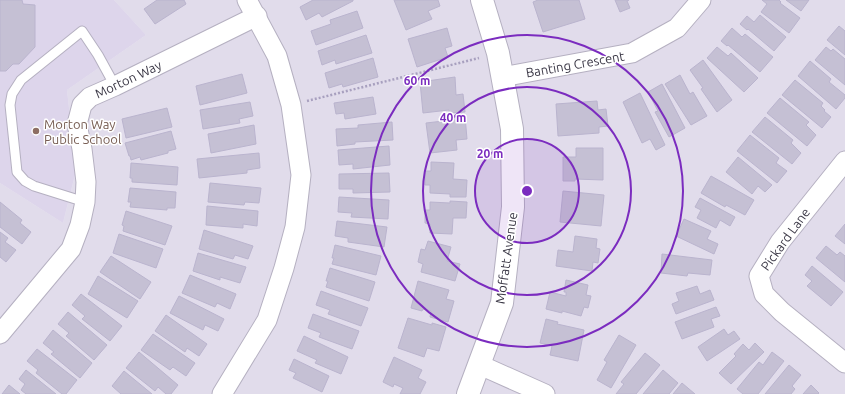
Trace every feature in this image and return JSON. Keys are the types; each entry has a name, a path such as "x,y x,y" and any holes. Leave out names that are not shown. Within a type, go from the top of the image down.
{"street":[{"path":"231,392 267,320 284,268 295,227 301,175 291,105 276,56 257,16 247,0"},
{"name":"Moffatt Avenue","path":"468,394 502,303 513,207 512,129 498,53 482,0"},
{"name":"Banting Crescent","path":"502,77 632,53 677,28 701,0"},
{"name":"Morton Way","path":"0,334 71,249 80,225 85,202 86,182 77,124 82,106 90,96 115,86 257,16"},
{"name":"Pickard Lane","path":"845,161 780,242 759,276 764,294 782,312 845,363"},
{"path":"480,365 545,394"}],"lane":[{"path":"85,202 34,186 24,181 16,172 10,106 12,94 20,80 82,31 98,55 115,86"}],"path":[{"path":"291,105 498,53"}],"shaded area":[{"name":"Morton Way Public School","path":"0,0 114,0 146,35 67,90 76,171 63,223 0,183"},
{"path":"114,0 845,0 845,394 0,394 0,183 63,223 76,171 67,90 146,35"}],"building":[{"path":"0,0 22,0 23,4 35,5 35,47 19,64 13,64 6,71 0,71"},
{"path":"157,0 184,0 186,4 155,24 144,9"},
{"path":"313,0 353,1 322,17 319,13 306,20 300,7"},
{"path":"394,0 438,0 440,6 428,11 432,19 406,30"},
{"path":"538,0 579,0 585,19 543,32 533,2"},
{"path":"615,0 629,0 627,1 630,8 620,12"},
{"path":"762,0 779,0 781,2 780,3 800,18 789,33 761,12 767,4"},
{"path":"786,0 809,0 801,11"},
{"path":"357,11 363,28 316,45 311,31 331,24 330,20"},
{"path":"760,15 786,37 774,51 740,24 747,16 754,22"},
{"path":"839,26 845,31 845,55 827,40"},
{"path":"447,28 452,46 445,48 448,57 417,67 408,39"},
{"path":"732,28 742,37 745,34 773,57 760,72 728,45 727,46 721,41"},
{"path":"366,35 372,53 336,64 335,60 322,65 318,51"},
{"path":"717,47 728,56 731,53 758,78 744,92 707,58"},
{"path":"826,47 831,51 833,49 845,59 845,85 815,60"},
{"path":"373,58 378,77 343,87 342,84 329,88 325,73"},
{"path":"703,60 732,100 717,112 701,89 703,88 690,70"},
{"path":"810,61 831,79 829,82 845,95 845,98 836,109 798,76"},
{"path":"242,74 247,93 200,105 196,86"},
{"path":"680,75 690,94 693,92 707,116 691,125 665,84"},
{"path":"455,77 456,95 463,94 465,112 449,113 449,110 423,113 420,82"},
{"path":"795,80 823,103 821,106 831,117 822,128 782,95"},
{"path":"662,84 685,128 669,137 655,112 658,111 648,92"},
{"path":"640,93 665,145 656,150 650,139 642,143 623,102"},
{"path":"373,97 376,114 345,119 344,113 336,114 334,103"},
{"path":"780,98 809,122 806,125 816,135 807,146 767,113"},
{"path":"597,101 598,110 606,109 608,126 599,127 599,133 558,136 556,104"},
{"path":"250,102 253,116 239,119 240,123 203,129 200,110"},
{"path":"167,108 172,127 126,138 122,119"},
{"path":"465,116 467,139 456,140 457,150 430,153 426,123 452,120 452,117"},
{"path":"765,117 793,140 791,143 801,153 792,164 752,132"},
{"path":"392,122 393,140 355,142 355,144 337,146 336,129 358,128 358,125"},
{"path":"254,125 256,144 211,153 208,134"},
{"path":"171,131 176,149 168,151 168,153 141,160 140,157 131,160 125,143"},
{"path":"750,135 779,158 776,163 787,171 777,183 737,151"},
{"path":"389,146 390,165 353,169 353,164 339,165 338,150"},
{"path":"576,148 603,148 603,180 575,179 575,181 563,181 563,157 576,157"},
{"path":"259,153 260,168 247,170 247,173 199,178 197,159"},
{"path":"738,157 772,185 765,192 758,186 752,194 726,172"},
{"path":"431,162 454,163 453,179 467,180 466,197 450,197 450,194 430,193 430,185 425,185 425,171 431,171"},
{"path":"131,163 178,167 177,185 132,182 132,178 130,178"},
{"path":"389,173 390,192 353,193 353,189 339,189 339,174"},
{"path":"711,176 754,200 745,215 726,205 725,207 701,193"},
{"path":"210,183 261,188 259,203 245,202 244,205 208,202"},
{"path":"130,188 176,192 175,208 167,208 167,210 130,207 131,202 128,202"},
{"path":"563,191 604,195 601,226 560,222"},
{"path":"339,197 389,200 388,219 351,217 352,213 338,212"},
{"path":"700,198 735,217 730,226 720,220 716,228 697,218 701,210 695,207"},
{"path":"450,201 467,202 466,218 453,218 452,234 430,233 430,224 425,223 425,210 430,210 430,202 450,203"},
{"path":"0,202 22,220 20,223 31,232 22,244 0,227"},
{"path":"207,206 258,211 257,226 243,224 243,228 206,225"},
{"path":"126,211 172,226 165,245 123,231 124,226 122,225"},
{"path":"684,219 711,231 707,239 718,244 714,254 676,236"},
{"path":"337,221 387,227 384,247 348,242 348,238 335,236"},
{"path":"845,224 845,244 835,236"},
{"path":"204,230 253,246 248,259 235,255 233,259 199,249"},
{"path":"0,232 8,238 5,242 16,250 6,262 0,257"},
{"path":"119,234 163,249 156,268 113,253"},
{"path":"575,236 597,239 596,248 600,249 598,263 593,262 592,271 556,266 558,250 573,252"},
{"path":"428,241 451,247 447,261 460,264 455,281 421,272 423,264 418,262 421,249 425,250"},
{"path":"335,245 381,256 376,275 332,264"},
{"path":"826,246 837,255 840,252 845,256 845,282 816,258"},
{"path":"198,253 246,267 240,283 220,277 220,280 193,271"},
{"path":"662,254 712,260 710,275 688,273 687,276 661,273"},
{"path":"111,256 151,282 140,299 100,272"},
{"path":"812,266 843,292 831,306 807,286 812,281 805,275"},
{"path":"330,268 375,282 369,301 326,287 328,281 326,281"},
{"path":"190,275 236,294 230,309 217,303 215,307 182,293"},
{"path":"98,276 138,301 127,318 88,294"},
{"path":"566,280 588,285 586,295 591,296 588,308 584,307 581,316 546,309 550,292 566,296 566,292 564,292"},
{"path":"418,281 449,290 446,299 454,301 448,322 430,317 431,311 423,309 422,311 411,308"},
{"path":"697,286 700,294 710,290 714,300 676,314 672,304 679,301 676,293"},
{"path":"321,291 368,308 361,326 328,314 330,310 316,305"},
{"path":"81,294 122,326 110,341 82,319 85,316 72,305"},
{"path":"179,296 224,319 218,331 205,325 203,330 170,313"},
{"path":"716,307 720,316 711,319 714,327 682,339 675,322"},
{"path":"68,312 107,345 94,360 66,336 69,333 58,324"},
{"path":"313,314 359,331 352,349 319,337 321,333 308,328"},
{"path":"166,315 207,344 199,356 187,348 185,352 155,331"},
{"path":"408,318 432,325 432,323 446,327 439,351 427,348 424,357 398,348"},
{"path":"546,319 558,322 557,324 584,330 578,361 550,355 552,346 540,343"},
{"path":"724,329 728,335 734,331 740,339 707,361 698,347"},
{"path":"53,330 92,363 80,378 51,354 54,352 43,343"},
{"path":"153,334 195,363 186,376 173,367 170,370 141,350"},
{"path":"619,335 636,345 611,388 597,380 607,362 604,360"},
{"path":"304,336 348,357 341,374 315,363 317,360 297,351"},
{"path":"755,343 764,352 731,384 719,373 736,356 734,354 743,344 749,350"},
{"path":"37,349 77,380 66,394 62,394 36,373 38,370 27,361"},
{"path":"139,352 178,385 171,394 166,394 158,387 155,391 126,368"},
{"path":"772,352 784,361 758,394 743,394 737,389 759,362 763,365"},
{"path":"645,353 660,365 636,394 616,394 624,384 621,382"},
{"path":"394,357 422,370 418,378 426,382 420,394 400,394 403,388 394,384 393,387 383,382"},
{"path":"294,359 329,376 322,392 293,378 296,373 289,370"},
{"path":"789,365 801,375 792,386 795,389 791,394 765,394"},
{"path":"26,370 56,394 26,394 21,390 25,384 19,379"},
{"path":"663,370 678,383 669,394 643,394"},
{"path":"124,371 152,394 121,394 112,386"},
{"path":"682,383 695,394 673,394"},
{"path":"9,385 20,394 2,394"},
{"path":"811,385 819,393 803,394"}],"place":[{"name":"Morton Way Public School","path":"36,131"}]}
